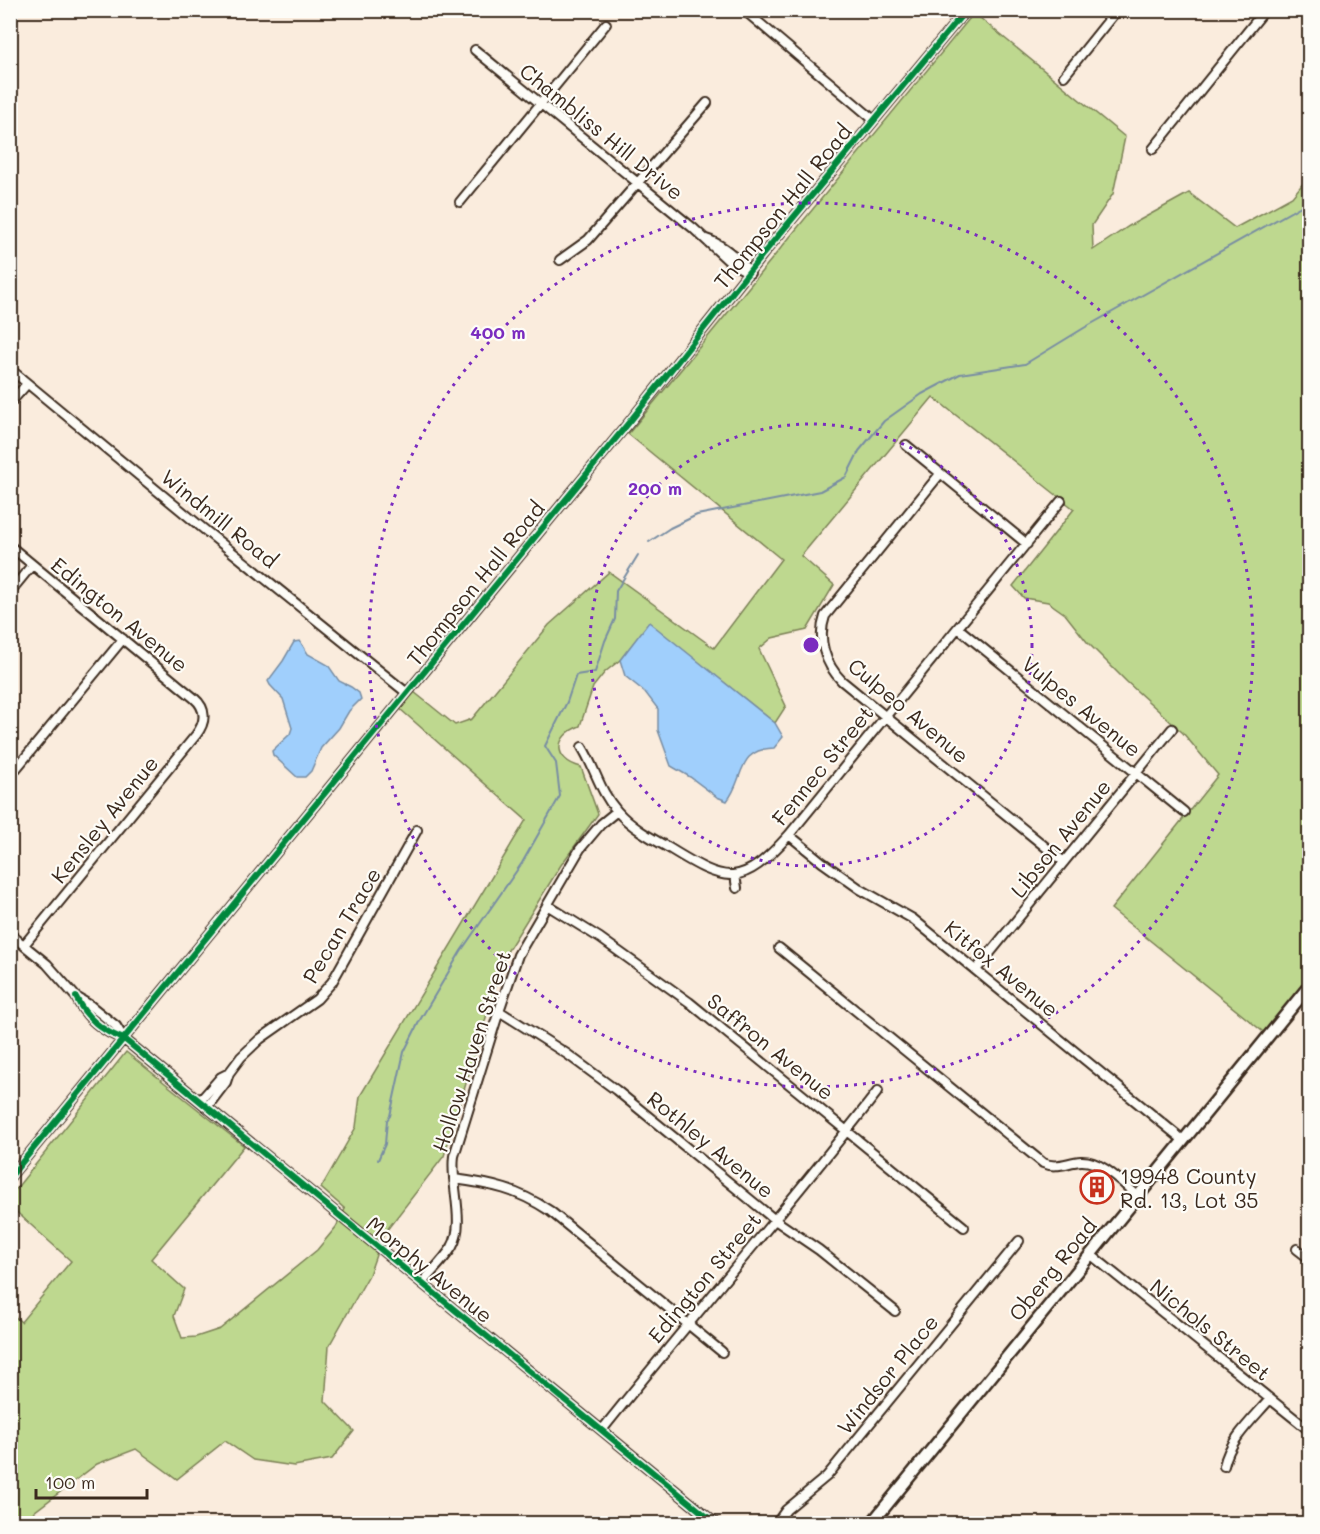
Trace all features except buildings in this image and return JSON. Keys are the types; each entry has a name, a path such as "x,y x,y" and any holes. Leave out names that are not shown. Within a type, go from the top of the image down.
{"street":[{"path":"744,10 874,120"},
{"name":"Thompson Hall Road","path":"10,1177 966,10"},
{"path":"1064,76 1117,10"},
{"path":"1154,149 1265,10"},
{"path":"460,202 606,24"},
{"name":"Chambliss Hill Drive","path":"475,50 706,239 715,242 735,256 750,273"},
{"path":"560,260 588,240 707,103"},
{"name":"Windmill Road","path":"10,369 407,693"},
{"path":"10,403 27,384"},
{"path":"906,445 1027,544"},
{"name":"Culpeo Avenue","path":"940,474 825,616 822,626 824,652 836,675 1064,862"},
{"name":"Fennec Street","path":"735,875 761,864 789,835 1061,501"},
{"name":"Edington Avenue","path":"10,546 199,702 204,712"},
{"path":"10,592 32,565"},
{"name":"Vulpes Avenue","path":"958,628 1184,812"},
{"path":"10,776 123,639"},
{"name":"Kensley Avenue","path":"24,945 196,735 203,723 204,712"},
{"name":"Libson Avenue","path":"976,970 1172,729"},
{"path":"582,747 590,760 601,789 616,811 639,830 709,872 735,875 737,888"},
{"name":"Hollow Haven Street","path":"422,1283 452,1248 456,1236 458,1226 454,1156 518,955 589,836 616,811"},
{"name":"Pecan Trace","path":"203,1104 226,1082 229,1073 241,1057 260,1039 317,999 332,982 417,830"},
{"name":"Kitfox Avenue","path":"789,835 860,889 913,918 1183,1140"},
{"name":"Saffron Avenue","path":"547,905 600,938 661,981 964,1227"},
{"name":"Morphy Avenue","path":"10,934 47,964 76,997 116,1026 124,1039 716,1524"},
{"path":"779,948 1043,1163 1050,1166 1082,1161 1098,1164 1138,1196"},
{"name":"Oberg Road","path":"871,1524 1310,985"},
{"name":"Rothley Avenue","path":"499,1011 558,1048 616,1090 775,1220 819,1250 895,1311"},
{"name":"Edington Street","path":"602,1430 878,1091"},
{"path":"454,1179 505,1188 529,1197 550,1211 722,1352"},
{"name":"Windsor Place","path":"776,1524 786,1510 827,1476 1019,1240"},
{"path":"1297,1249 1310,1259"},
{"name":"Nichols Street","path":"1090,1254 1310,1431"},
{"path":"1224,1466 1227,1453 1234,1440 1270,1399"}],"green space":[{"path":"974,13 1125,137 1113,194 1092,225 1093,250 1129,226 1189,193 1235,228 1292,197 1309,176 1310,993 1272,1039 1111,909 1218,775 1183,733 1087,642 1065,614 1048,602 1024,598 1013,586 1074,509 933,397 801,556 834,585 807,630 772,638 759,649 786,706 775,723 649,623 620,660 605,672 593,687 580,726 571,730 561,742 561,754 565,759 581,767 598,814 561,865 505,955 444,1156 383,1235 369,1275 329,1346 325,1401 354,1431 332,1459 294,1466 253,1460 225,1441 177,1479 136,1449 97,1464 22,1521 11,1512 11,1313 21,1322 71,1261 11,1207 11,1195 126,1052 244,1146 151,1259 184,1289 174,1316 182,1338 196,1337 220,1329 317,1250 336,1227 345,1209 321,1188 356,1127 360,1096 526,820 400,709 414,692 455,725 472,719 549,625 609,572 714,648 781,559 628,434"}],"water":[{"path":"649,622 775,723 783,737 774,748 762,750 747,759 727,801 717,797 671,766 658,730 658,709 645,692 625,676 620,660"},
{"path":"300,641 308,654 328,665 339,681 359,693 361,699 321,748 311,771 305,777 297,777 273,755 272,751 290,734 292,728 283,699 268,681 294,642"}],"waterway":[{"path":"649,542 670,528 697,515 820,491 846,477 859,451 884,421 922,394 960,374 1025,364 1084,328 1310,201"},
{"path":"378,1160 385,1144 387,1120 390,1116 404,1052 461,951 522,863 560,796 556,763 545,746 567,702 576,675 595,672 615,619 616,591 638,555"}],"cycle path":[{"path":"10,1177 631,420 763,254 966,10"},
{"path":"76,997 84,1011 96,1023 124,1039 716,1524"}],"place":[{"name":"19948 County Rd. 13, Lot 35","path":"1097,1187"}]}
